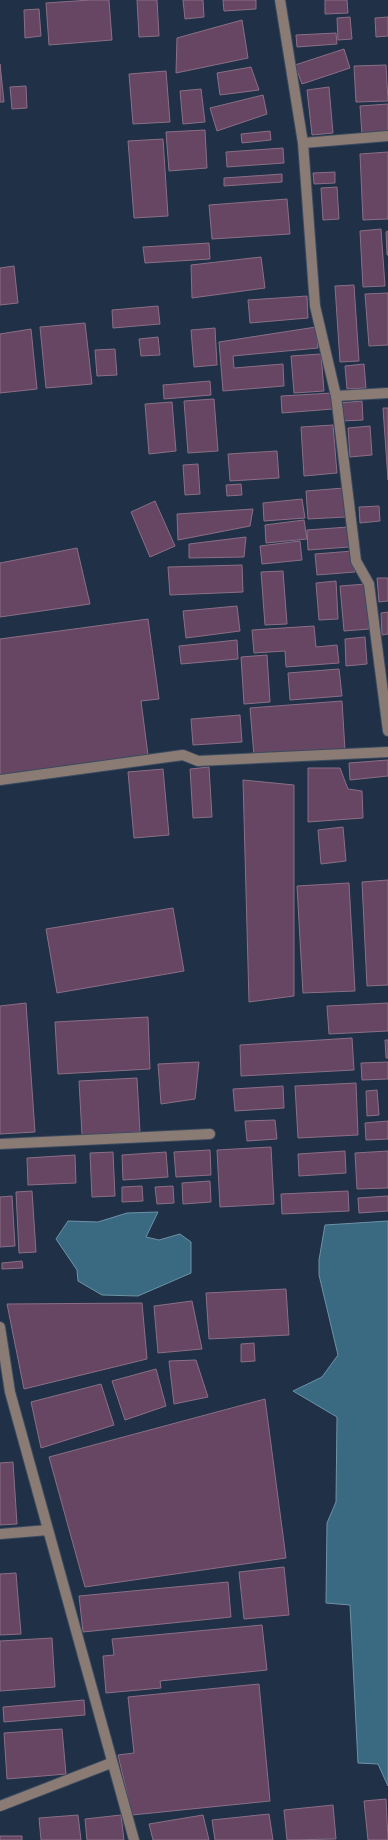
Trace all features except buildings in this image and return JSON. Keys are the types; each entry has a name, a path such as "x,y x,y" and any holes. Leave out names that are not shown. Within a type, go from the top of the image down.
{"street":[{"path":"280,0 304,143 315,306 336,396 356,561 369,584 388,731"},
{"path":"304,143 388,136"},
{"path":"336,396 388,393"},
{"path":"0,780 182,755 198,761 388,752"},
{"path":"0,1144 210,1134"},
{"path":"0,1327 5,1392 48,1530 111,1763 134,1840"},
{"path":"0,1534 48,1530"},
{"path":"0,1806 111,1763"}],"water":[{"path":"158,1212 146,1237 159,1240 180,1234 191,1242 191,1273 138,1296 102,1295 78,1281 77,1270 56,1239 68,1221 98,1222 127,1213"},
{"path":"388,1221 388,1786 378,1764 358,1763 350,1605 326,1603 327,1523 336,1502 337,1417 293,1391 322,1377 338,1355 319,1275 319,1260 325,1225"}]}
